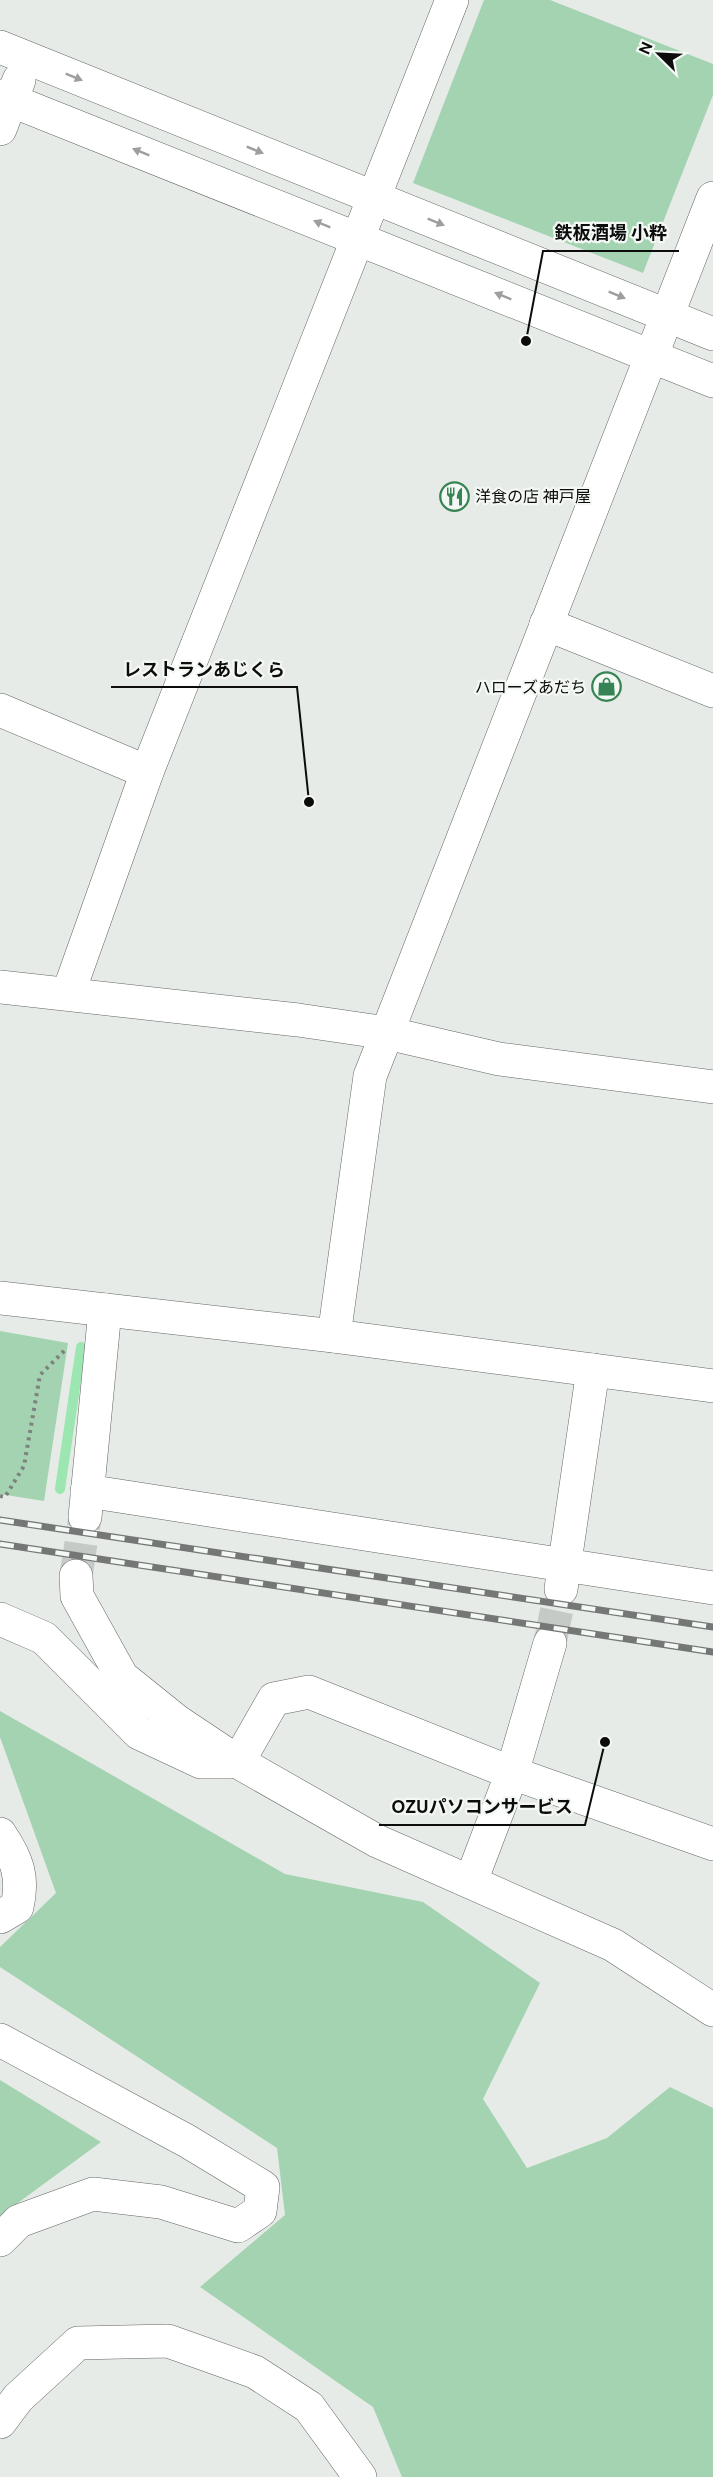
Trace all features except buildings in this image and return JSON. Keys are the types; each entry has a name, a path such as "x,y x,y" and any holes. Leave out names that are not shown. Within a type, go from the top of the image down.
{"street":[{"path":"68,994 147,772 452,0"},
{"path":"713,334 14,53 4,108 358,238 713,381"},
{"path":"334,1336 370,1076 713,198"},
{"path":"546,624 713,692"},
{"path":"0,710 147,772"},
{"path":"0,987 298,1020 387,1033 499,1059 713,1087"},
{"path":"0,1298 334,1336 713,1386"},
{"path":"105,1310 86,1504 562,1576 713,1588"},
{"path":"562,1576 593,1370"},
{"path":"76,1576 77,1596 122,1677 178,1722 238,1762 377,1840 613,1945 713,2010"},
{"path":"0,1619 44,1638 139,1733 201,1762 238,1762"},
{"path":"471,1881 512,1773 550,1643"},
{"path":"238,1762 274,1699 309,1692 512,1773 713,1844"},
{"path":"0,1834 15,1856 21,1890 18,1907 0,1917"},
{"path":"0,2040 188,2141 263,2187 260,2211 238,2226 161,2202 93,2194 19,2221 0,2240"},
{"path":"0,2422 18,2398 78,2343 168,2341 255,2372 309,2407 360,2477"}],"path":[{"path":"0,1496 5,1497 24,1466 40,1375 105,1310"}],"green space":[{"path":"484,0 550,0 713,64 713,95 643,273 413,183"},
{"path":"0,1331 68,1343 44,1501 0,1494"},
{"path":"0,1711 285,1874 423,1902 540,1983 483,2099 527,2168 607,2138 670,2087 713,2108 713,2477 402,2477 373,2407 200,2287 285,2215 277,2148 0,1967 0,1947 56,1893 0,1737"},
{"path":"0,2080 101,2142 0,2216"}],"waterway":[{"path":"60,1489 81,1347"}],"tunnel":[{"path":"76,1576 85,1517"},
{"path":"550,1643 561,1589"}],"railway":[{"path":"0,1520 713,1627"},
{"path":"0,1544 713,1652"}],"place":[{"name":"鉄板酒場 小粋","path":"526,341"},
{"name":"洋食の店 神戸屋","path":"454,496"},
{"name":"ハローズあだち","path":"607,687"},
{"name":"レストランあじくら","path":"309,802"},
{"name":"OZUパソコンサービス","path":"605,1742"}]}
